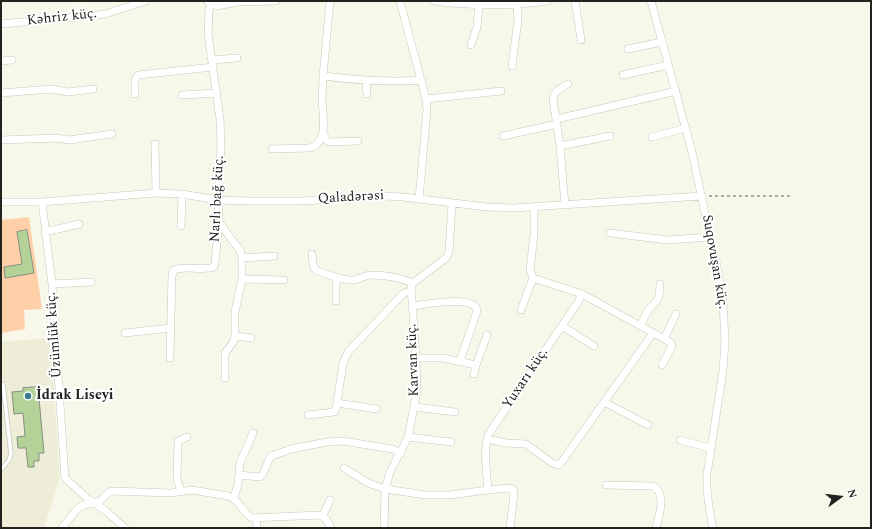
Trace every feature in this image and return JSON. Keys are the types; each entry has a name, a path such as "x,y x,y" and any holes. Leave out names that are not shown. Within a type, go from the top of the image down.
{"street":[{"name":"Kəhriz küç.","path":"1,24 105,14 146,1"},
{"path":"209,2 217,6 237,1 276,1"},
{"path":"330,1 323,76 323,133 327,141 330,142 358,141"},
{"path":"400,1 426,99 427,110 419,198"},
{"path":"434,1 453,4 518,5 547,1"},
{"path":"575,1 581,40"},
{"name":"Suqovuşan küç.","path":"650,1 686,128 717,266 723,303 725,340 723,371 710,448 706,488 713,528"},
{"name":"Narlı bağ küç.","path":"170,358 172,275 174,270 179,268 208,269 214,267 219,222 218,200 221,145 217,93 208,28 209,2"},
{"path":"471,45 476,27 479,4"},
{"path":"512,66 518,20 518,5"},
{"path":"628,49 662,42"},
{"path":"135,94 135,80 138,75 212,64 237,58"},
{"path":"1,61 12,60"},
{"path":"622,75 668,65"},
{"path":"323,76 388,82 422,80"},
{"path":"366,81 367,94"},
{"path":"565,205 560,146 553,99 557,90 568,84"},
{"path":"1,93 51,89 68,92 93,89"},
{"path":"426,99 501,91"},
{"path":"504,136 676,92"},
{"path":"182,96 217,93"},
{"path":"652,137 686,128"},
{"path":"272,149 314,147 323,133"},
{"path":"1,140 56,138 69,140 112,134"},
{"path":"560,146 610,136"},
{"path":"154,144 156,193"},
{"name":"Qaladərəsi","path":"1,202 42,202 156,193 182,194 218,200 302,201 384,196 419,198 452,204 486,207 534,207 702,196"},
{"path":"181,226 182,194"},
{"name":"Üzümlük küç.","path":"42,202 52,284 65,478 125,528"},
{"path":"312,254 313,266 316,269 336,277 355,280 370,275 413,283 446,258 449,252 452,204"},
{"path":"521,310 533,278 530,270 534,234 534,207"},
{"path":"219,222 240,250 242,258 242,279 235,312 235,336 234,341 225,353 225,378"},
{"path":"46,232 79,224"},
{"path":"610,233 668,240 710,237"},
{"path":"242,258 274,256"},
{"path":"336,277 336,301"},
{"path":"533,278 582,294 670,342 672,345 662,365"},
{"path":"242,279 284,280"},
{"path":"52,284 91,282"},
{"name":"Karvan küç.","path":"384,528 386,489 390,472 408,437 415,406 417,376 411,291 413,283"},
{"path":"640,326 649,309 659,297 660,284"},
{"path":"308,415 334,412 336,409 344,363 348,352 400,297 411,291"},
{"name":"Yuxarı küç.","path":"488,490 486,457 488,435 582,294"},
{"path":"412,306 458,301 477,308 460,361"},
{"path":"664,339 676,314"},
{"path":"562,326 594,346"},
{"path":"125,333 171,328"},
{"path":"487,439 506,443 526,444 552,463 561,463 653,333"},
{"path":"474,374 487,335"},
{"path":"235,336 251,338"},
{"path":"416,358 443,358 476,365"},
{"path":"604,402 648,425"},
{"path":"337,403 376,409"},
{"path":"415,406 455,412"},
{"path":"234,498 242,459 253,433"},
{"path":"181,491 177,479 178,441 187,437"},
{"path":"408,437 451,442"},
{"path":"680,440 710,448"},
{"path":"239,475 260,477 263,474 270,457 291,449 328,442 349,442 392,449 401,453"},
{"path":"344,468 368,483 386,489 426,495 449,495 488,490 513,489 514,494 510,528"},
{"path":"606,485 653,486 657,488 661,501 656,528"},
{"path":"62,528 78,508 100,501 112,491 171,493 192,490 234,498 248,515 256,518 322,516 326,519 331,528"},
{"path":"322,516 330,500"},
{"path":"256,518 257,528"}],"lane":[{"path":"1,470 9,460 11,454 3,384"}],"path":[{"path":"702,196 791,196"}],"shaded area":[{"path":"29,217 42,309 24,310 25,329 1,333 1,220"},
{"name":"İdrak Liseyi","path":"50,338 60,477 44,528 1,528 1,342"}],"building":[{"path":"27,230 34,273 5,278 4,267 22,264 17,232"},
{"path":"38,387 44,453 39,453 39,461 34,461 34,467 28,467 26,448 18,448 17,437 25,436 23,413 14,414 12,392 23,391 23,388"}],"place":[{"name":"İdrak Liseyi","path":"28,396"}]}
